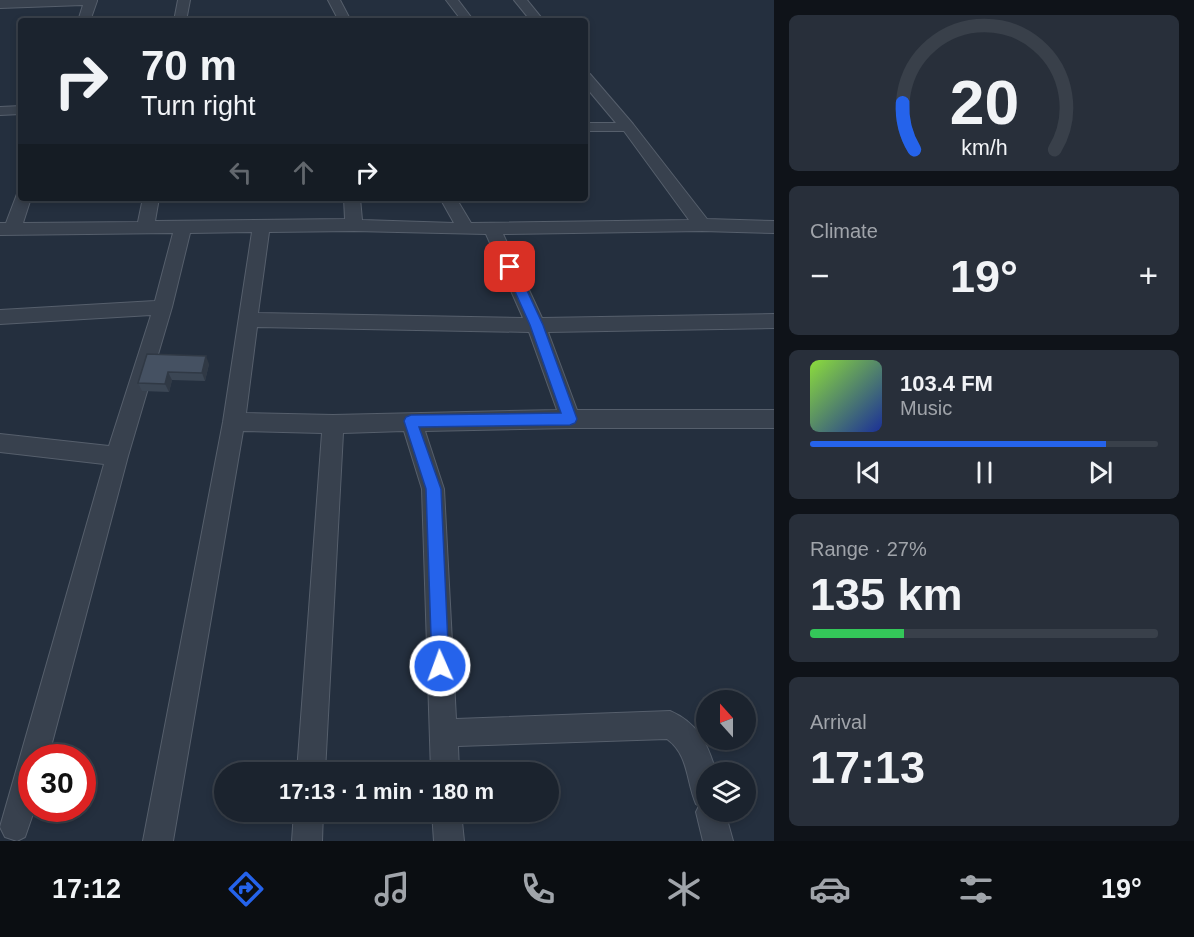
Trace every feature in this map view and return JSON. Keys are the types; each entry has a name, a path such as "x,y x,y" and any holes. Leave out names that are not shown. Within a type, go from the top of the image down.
{"street":[{"path":"0,4 91,0 85,18"},
{"path":"181,18 184,0"},
{"path":"334,0 343,18"},
{"path":"452,0 466,18"},
{"path":"520,0 535,18"},
{"path":"588,80 628,127 702,225"},
{"path":"0,111 18,110"},
{"path":"588,127 628,127"},
{"path":"21,201 6,229 354,225 466,229 702,225 774,227"},
{"path":"146,227 150,201"},
{"path":"352,201 354,225"},
{"path":"450,201 466,229"},
{"path":"158,841 234,422 261,226"},
{"path":"38,744 117,456 163,308 183,227"},
{"path":"492,229 536,325 570,419"},
{"path":"0,317 163,308"},
{"path":"248,320 536,325 774,321"},
{"path":"234,422 333,424 570,419 774,419"},
{"path":"411,421 434,489 444,762"},
{"path":"313,762 333,424"},
{"path":"0,443 117,456"},
{"path":"443,733 670,725 682,731 691,742 697,762"},
{"path":"15,827 18,816"},
{"path":"307,841 308,822"},
{"path":"448,822 449,841"},
{"path":"713,822 718,841"}],"building":[{"path":"147,354 206,356 202,373 168,372 165,384 138,383"}],"route":[{"path":"440,666 434,489 411,421 570,419 536,325 510,267"}]}
